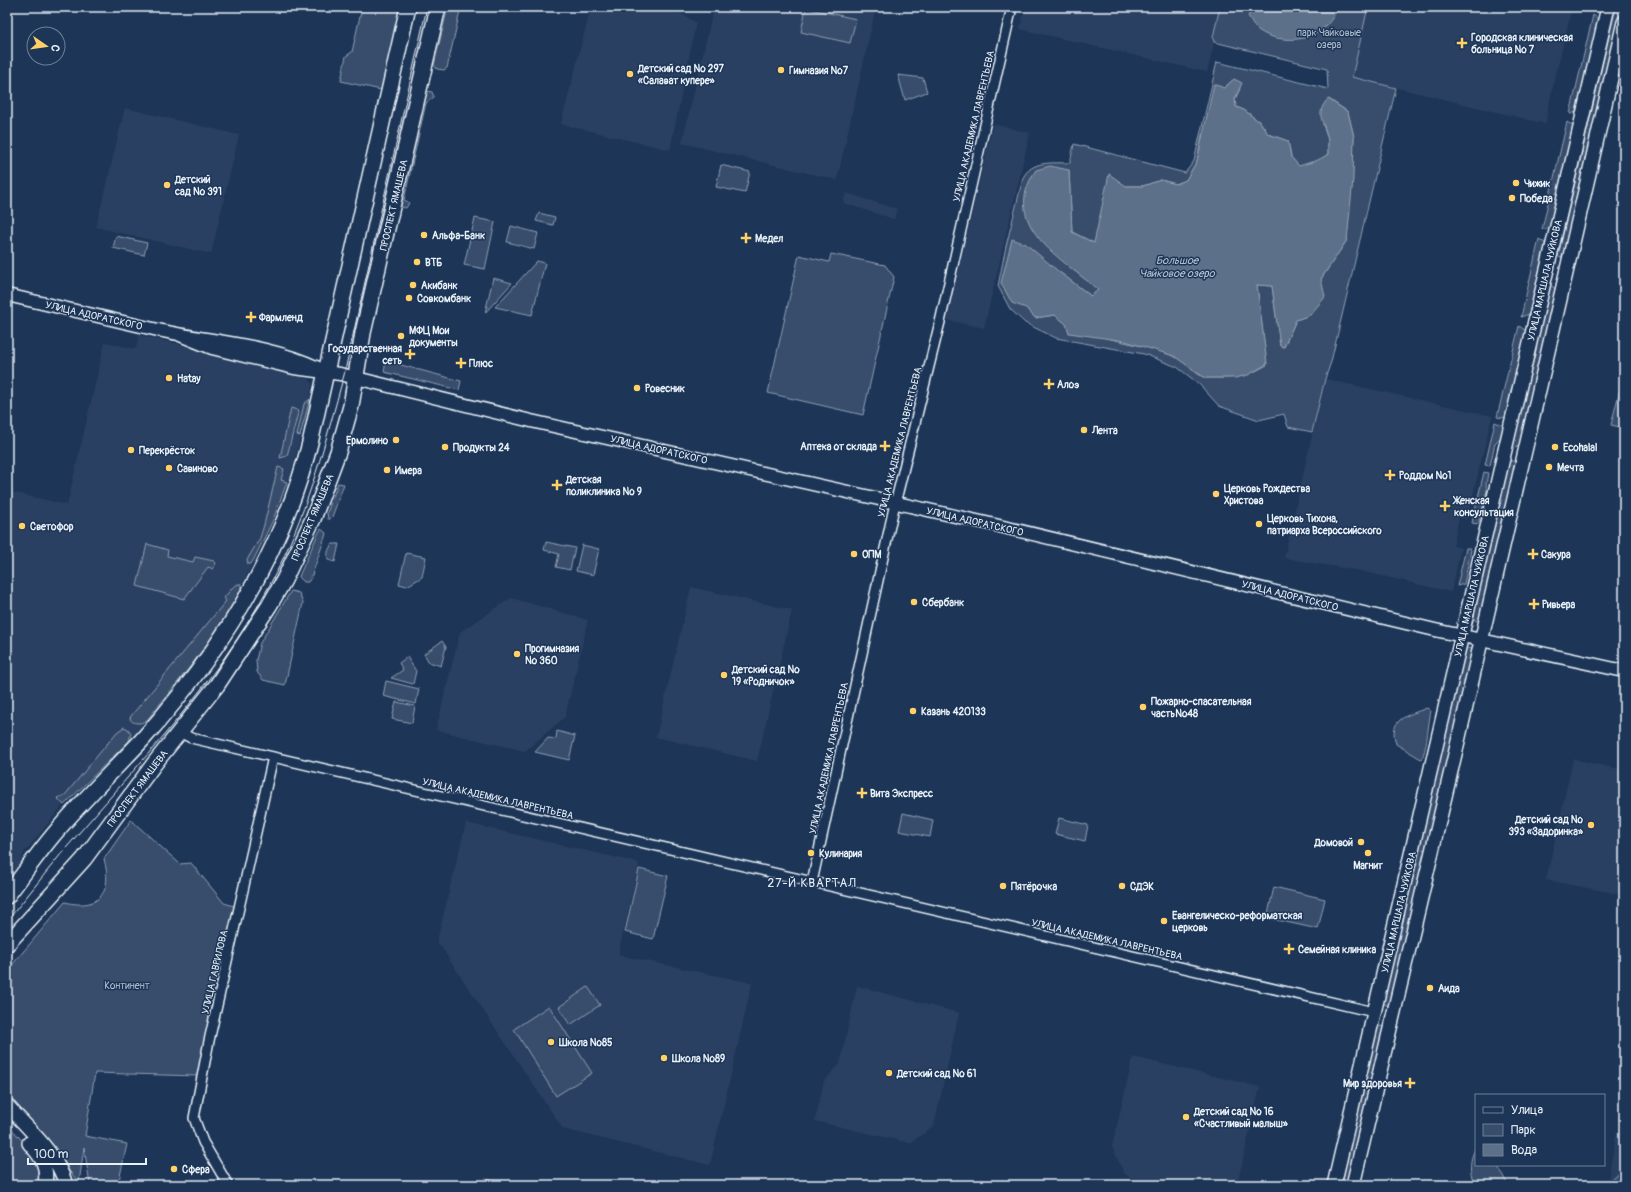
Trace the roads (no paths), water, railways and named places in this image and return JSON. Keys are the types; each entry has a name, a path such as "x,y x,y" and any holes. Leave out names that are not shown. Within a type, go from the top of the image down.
{"main road":[{"path":"7,896 55,833 142,739 198,672 235,617 256,581 280,531 299,482 311,439 408,7"},
{"name":"ПРОСПЕКТ ЯМАШЕВА","path":"7,944 84,859 154,764 222,678 269,606 313,519 338,452 351,406 363,333 438,7"},
{"name":"УЛИЦА МАРШАЛА ЧУЙКОВА","path":"1334,1185 1608,7"},
{"name":"УЛИЦА МАРШАЛА ЧУЙКОВА","path":"1353,1185 1624,22"},
{"path":"1544,281 1563,286"},
{"path":"1505,451 1524,455"},
{"path":"1374,1012 1392,1016"},
{"path":"7,1105 54,1160 64,1176 66,1185"},
{"path":"7,1118 40,1155 46,1168 45,1185"}],"street":[{"name":"УЛИЦА АКАДЕМИКА ЛАВРЕНТЬЕВА","path":"812,882 895,503 940,322 1012,7"},
{"name":"УЛИЦА АДОРАТСКОГО","path":"7,296 180,335 214,339 296,358 326,372 895,503 1462,636 1624,671"},
{"name":"УЛИЦА АКАДЕМИКА ЛАВРЕНТЬЕВА","path":"180,732 191,738 1374,1012"},
{"name":"УЛИЦА ГАВРИЛОВА","path":"228,1185 203,1142 194,1118 209,1041 273,757"}],"water":[{"path":"1251,7 1339,7 1323,29 1313,35 1306,38 1279,39 1263,33 1254,26 1248,16 1252,10"},
{"name":"Большое Чайковое озеро","path":"1234,79 1242,83 1235,99 1236,107 1244,110 1261,123 1268,134 1288,141 1291,157 1299,166 1317,160 1328,154 1328,141 1321,110 1328,99 1348,112 1354,137 1353,179 1347,240 1321,279 1325,297 1310,315 1296,320 1284,347 1280,346 1272,286 1257,285 1267,364 1248,375 1235,378 1205,378 1174,356 1125,341 1069,333 1066,324 1055,315 1035,318 1026,308 1012,303 1001,283 1012,239 1026,244 1091,296 1098,290 1053,253 1040,239 1030,224 1025,208 1026,190 1036,170 1050,166 1069,170 1072,232 1094,243 1109,174 1126,186 1143,186 1161,180 1176,184 1186,180 1197,161 1214,84 1224,88"}],"tram line":[{"path":"7,921 70,844 161,739 213,673 259,604 290,544 316,472 344,375 427,7"}],"place":[{"name":"Городская клиническая больница № 7","path":"1462,43"},
{"name":"Гимназия №7","path":"781,70"},
{"name":"Детский сад № 297 «Салават купере»","path":"630,74"},
{"name":"Чижик","path":"1516,183"},
{"name":"Детский сад № 391","path":"167,185"},
{"name":"Победа","path":"1512,198"},
{"name":"Альфа-Банк","path":"424,235"},
{"name":"Медел","path":"746,238"},
{"name":"ВТБ","path":"417,262"},
{"name":"Акибанк","path":"413,285"},
{"name":"Совкомбанк","path":"409,298"},
{"name":"Фармленд","path":"251,317"},
{"name":"МФЦ Мои документы","path":"401,336"},
{"name":"Государственная сеть","path":"410,354"},
{"name":"Плюс","path":"461,363"},
{"name":"Hatay","path":"169,378"},
{"name":"Алоэ","path":"1049,384"},
{"name":"Ровесник","path":"637,388"},
{"name":"Лента","path":"1084,430"},
{"name":"Ермолино","path":"396,440"},
{"name":"Аптека от склада","path":"885,446"},
{"name":"Продукты 24","path":"445,447"},
{"name":"Ecohalal","path":"1555,447"},
{"name":"Перекрёсток","path":"131,450"},
{"name":"Мечта","path":"1549,467"},
{"name":"Савиново","path":"169,468"},
{"name":"Имера","path":"387,470"},
{"name":"Роддом №1","path":"1390,475"},
{"name":"Детская поликлиника № 9","path":"557,485"},
{"name":"Церковь Рождества Христова","path":"1216,494"},
{"name":"Женская консультация","path":"1445,506"},
{"name":"Церковь Тихона, патриарха Всероссийского","path":"1259,524"},
{"name":"Светофор","path":"22,526"},
{"name":"ОПМ","path":"854,554"},
{"name":"Сакура","path":"1533,554"},
{"name":"Сбербанк","path":"914,602"},
{"name":"Ривьера","path":"1534,604"},
{"name":"Прогимназия № 360","path":"517,654"},
{"name":"Детский сад № 19 «Родничок»","path":"724,675"},
{"name":"Пожарно-спасательная часть№48","path":"1143,707"},
{"name":"Казань 420133","path":"913,711"},
{"name":"Вита Экспресс","path":"862,793"},
{"name":"Детский сад № 393 «Задоринка»","path":"1591,825"},
{"name":"Домовой","path":"1361,842"},
{"name":"Кулинария","path":"811,853"},
{"name":"Магнит","path":"1368,853"},
{"name":"Пятёрочка","path":"1003,886"},
{"name":"СДЭК","path":"1122,886"},
{"name":"Евангелическо-реформатская церковь","path":"1164,921"},
{"name":"Семейная клиника","path":"1289,949"},
{"name":"Аида","path":"1430,988"},
{"name":"Школа №85","path":"551,1042"},
{"name":"Школа №89","path":"664,1058"},
{"name":"Детский сад № 61","path":"889,1073"},
{"name":"Мир здоровья","path":"1410,1083"},
{"name":"Детский сад № 16 «Счастливый малыш»","path":"1186,1117"},
{"name":"Сфера","path":"174,1169"}],"district":[{"name":"27-Й КВАРТАЛ","path":"812,883"}],"park label":[{"name":"парк Чайковые озера","path":"1329,38"},
{"name":"Континент","path":"127,985"}]}
